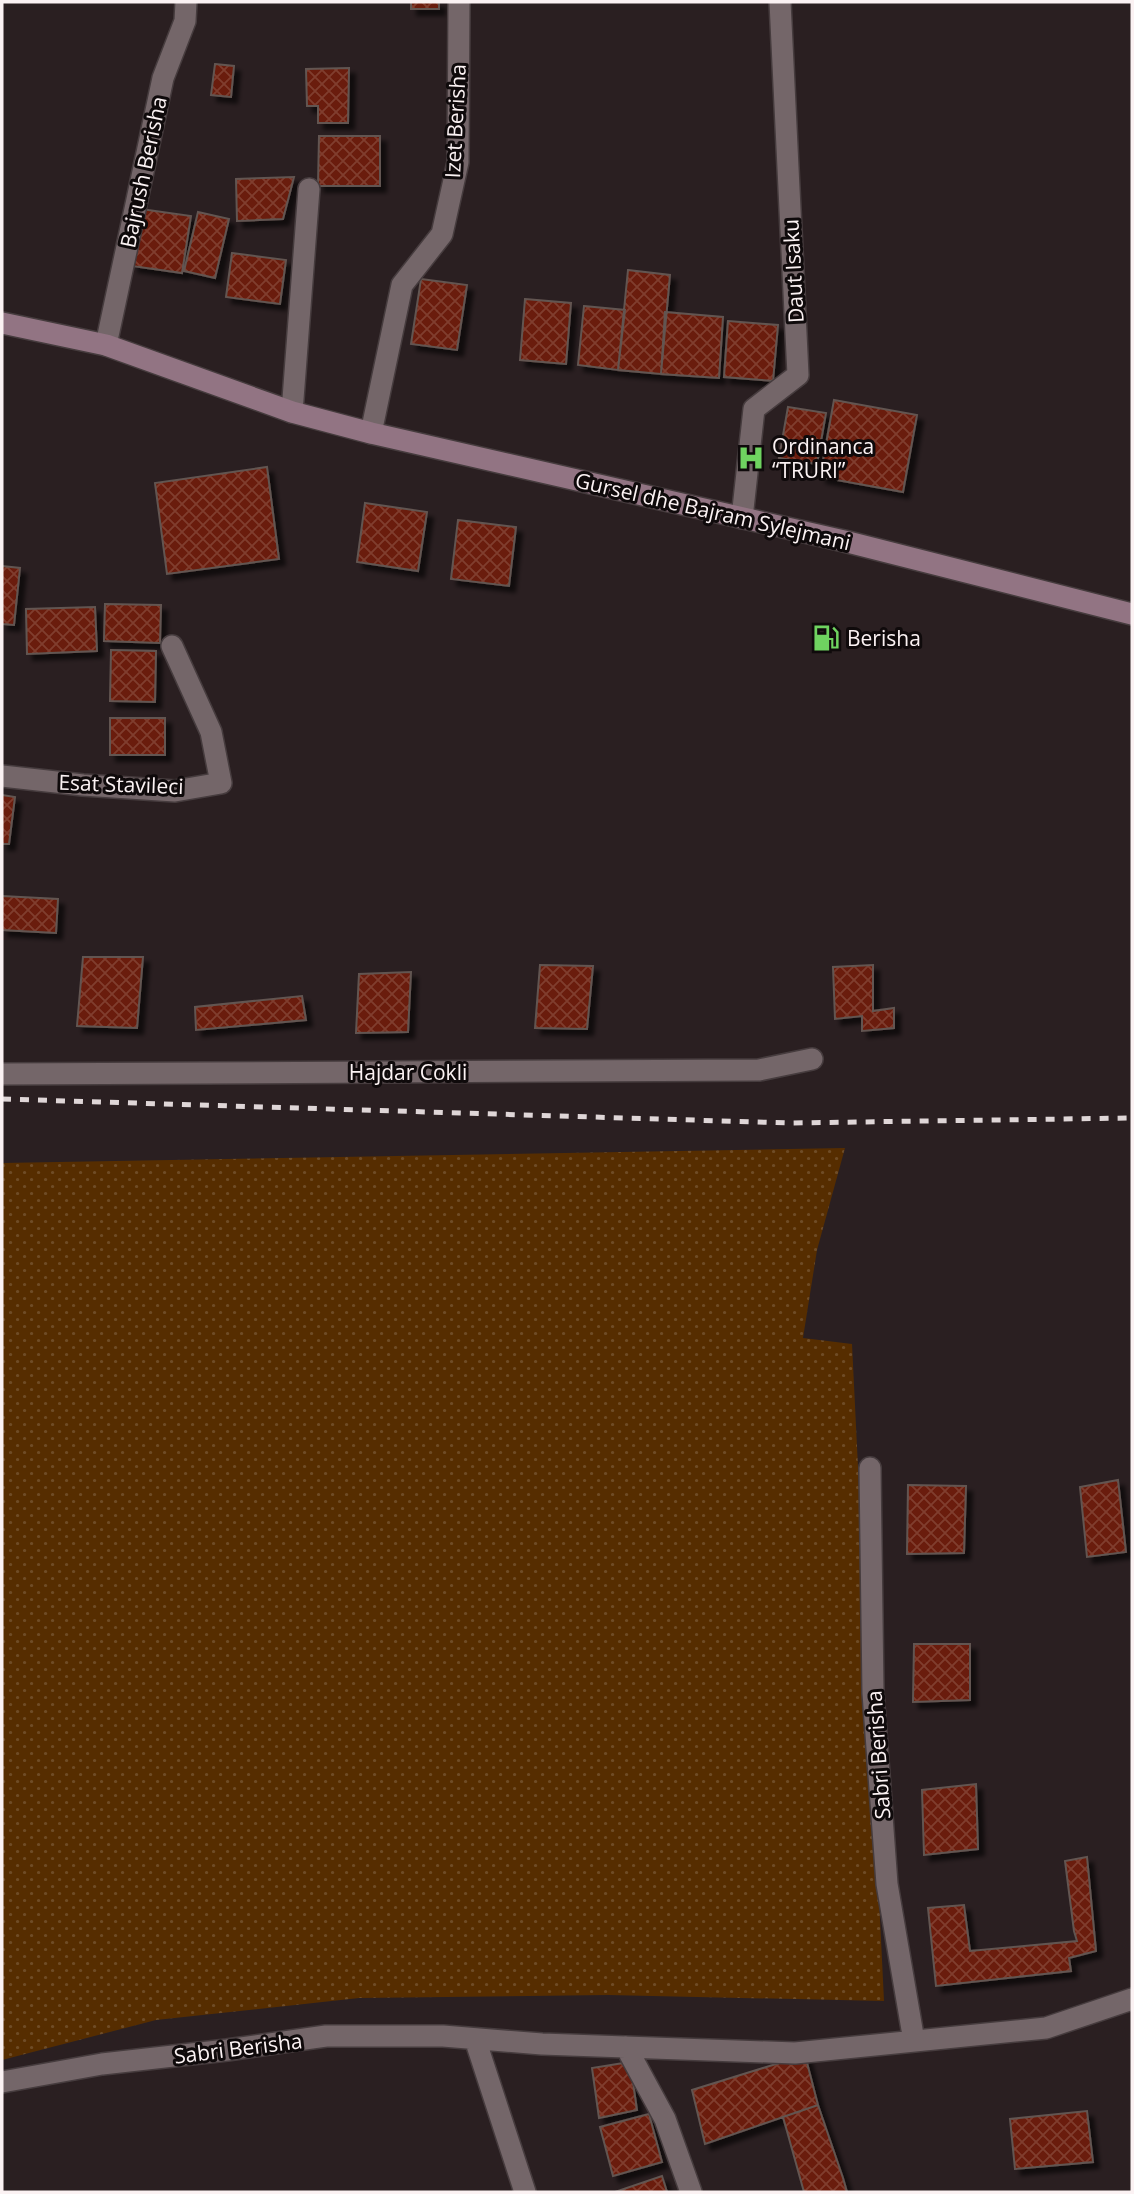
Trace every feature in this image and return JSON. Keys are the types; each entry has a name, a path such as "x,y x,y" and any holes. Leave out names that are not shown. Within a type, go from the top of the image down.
{"street":[{"name":"Bajrush Berisha","path":"106,345 163,78 185,21 186,2"},
{"name":"Izet Berisha","path":"371,433 402,285 442,234 458,162 458,2"},
{"name":"Daut Isaku","path":"742,518 754,409 798,375 780,2"},
{"path":"292,412 309,189"},
{"name":"Gursel dhe Bajram Sylejmani","path":"2,323 106,345 292,412 371,433 742,518 1132,614"},
{"name":"Esat Stavileci","path":"2,776 175,791 221,783 211,732 172,646"},
{"name":"Hajdar Cokli","path":"2,1074 759,1070 812,1059"},
{"name":"Sabri Berisha","path":"870,1468 873,1693 887,1884 914,2041"},
{"name":"Sabri Berisha","path":"2,2082 102,2064 326,2036 443,2036 626,2048 795,2053 1046,2028 1132,1999"},
{"path":"475,2039 525,2192"},
{"path":"626,2048 665,2119 691,2192"}],"shaded area":[{"path":"845,1148 817,1250 803,1338 852,1344 884,2001 608,1995 359,1998 156,2020 2,2060 2,1163"}],"building":[{"path":"411,2 439,2 439,9 411,9"},
{"path":"215,64 234,66 231,97 211,95"},
{"path":"349,68 348,123 318,123 318,106 307,106 306,69"},
{"path":"319,136 380,136 380,186 318,186"},
{"path":"294,177 283,219 237,221 236,179"},
{"path":"141,209 191,216 182,273 132,266"},
{"path":"198,212 229,219 215,278 184,271"},
{"path":"232,253 286,260 280,304 226,297"},
{"path":"628,270 670,275 661,374 618,370"},
{"path":"421,279 467,285 457,350 411,344"},
{"path":"525,299 571,303 566,364 520,360"},
{"path":"584,306 625,310 618,370 578,365"},
{"path":"665,312 723,317 719,378 661,374"},
{"path":"728,321 778,325 773,381 724,377"},
{"path":"834,400 917,415 903,492 820,477"},
{"path":"788,407 826,413 817,464 779,458"},
{"path":"267,467 279,559 167,574 155,483"},
{"path":"365,503 427,512 418,571 357,562"},
{"path":"458,520 516,527 509,586 451,579"},
{"path":"2,566 20,568 14,625 2,624"},
{"path":"105,604 161,605 160,643 104,641"},
{"path":"95,607 97,651 27,654 26,609"},
{"path":"111,650 156,651 155,702 110,701"},
{"path":"110,718 165,718 165,755 110,755"},
{"path":"2,795 15,797 9,844 2,844"},
{"path":"2,896 58,899 56,933 2,930"},
{"path":"83,957 143,957 137,1028 77,1026"},
{"path":"540,965 593,966 587,1029 535,1028"},
{"path":"873,965 873,1011 894,1008 894,1028 862,1031 862,1016 835,1019 833,967"},
{"path":"411,972 408,1032 356,1033 359,974"},
{"path":"302,996 306,1020 196,1030 195,1007"},
{"path":"1118,1480 1126,1552 1087,1557 1080,1487"},
{"path":"908,1485 966,1486 964,1553 907,1554"},
{"path":"914,1644 970,1644 970,1700 913,1702"},
{"path":"976,1784 978,1849 924,1855 922,1790"},
{"path":"1087,1857 1096,1951 1069,1958 1071,1971 936,1986 928,1908 964,1905 970,1951 1077,1941 1065,1861"},
{"path":"805,2055 818,2105 705,2144 692,2090"},
{"path":"630,2062 637,2110 599,2118 592,2068"},
{"path":"818,2105 847,2192 804,2192 783,2117"},
{"path":"1087,2111 1093,2162 1015,2169 1010,2119"},
{"path":"649,2114 662,2162 613,2176 600,2127"},
{"path":"662,2176 667,2192 615,2192"}],"railway":[{"path":"2,1099 789,1123 1132,1118"}],"place":[{"name":"Ordinanca “TRURI”","path":"751,458"},
{"name":"Berisha","path":"826,638"}]}
